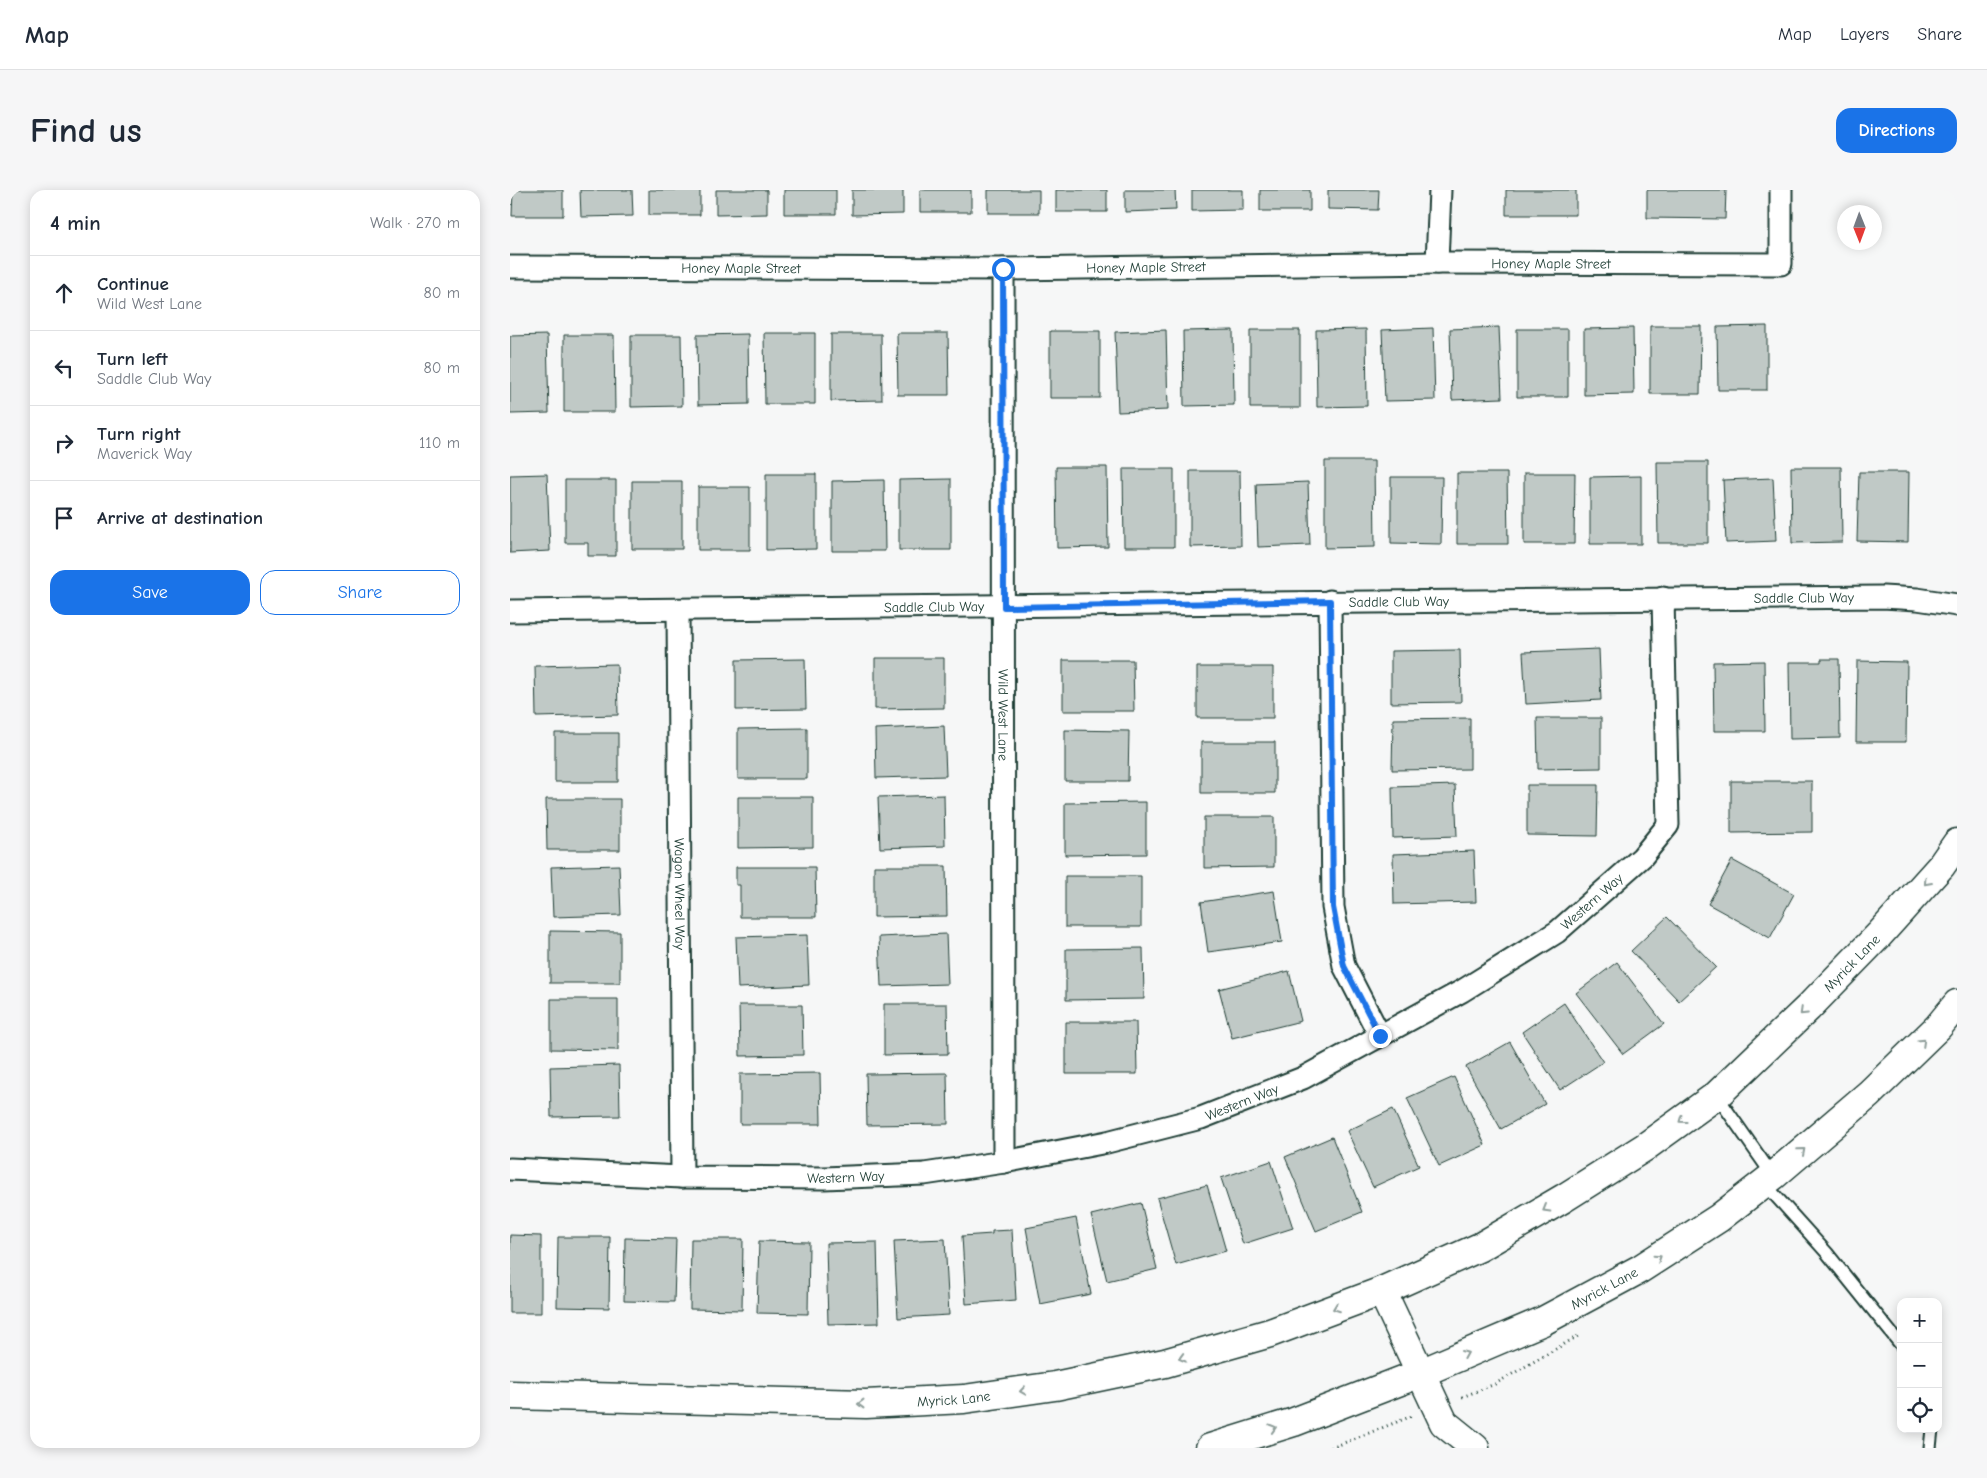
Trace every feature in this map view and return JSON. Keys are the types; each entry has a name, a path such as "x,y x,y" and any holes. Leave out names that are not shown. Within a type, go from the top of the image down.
{"street":[{"path":"1437,264 1440,190"},
{"name":"Honey Maple Street","path":"510,267 1003,269 1437,264 1781,264 1781,190"},
{"name":"Wild West Lane","path":"1003,269 1004,1162"},
{"name":"Saddle Club Way","path":"510,611 1883,596 1957,605"},
{"name":"Western Way","path":"510,1169 682,1177 824,1178 914,1174 1004,1162 1106,1142 1201,1118 1303,1078 1462,991 1557,932 1642,857 1668,826 1663,598"},
{"path":"1330,601 1333,907 1344,966 1380,1036"},
{"name":"Wagon Wheel Way","path":"678,610 682,1177"},
{"name":"Myrick Lane","path":"510,1395 866,1404 964,1399 1056,1386 1165,1363 1270,1333 1382,1291 1480,1247 1564,1198 1645,1147 1717,1095 1808,1008 1880,935 1941,866 1957,843"},
{"name":"Myrick Lane","path":"1210,1448 1294,1422 1421,1373 1543,1321 1640,1269 1719,1218 1768,1180 1869,1094 1938,1026 1957,1004"},
{"path":"1382,1291 1454,1448"},
{"path":"1444,1423 1474,1448"}],"lane":[{"path":"1717,1095 1768,1180 1899,1343"},
{"path":"1930,1448 1932,1433"}],"building":[{"path":"513,190 563,190 563,216 512,216"},
{"path":"580,190 632,190 633,216 581,217"},
{"path":"649,190 700,190 700,215 649,215"},
{"path":"716,190 767,190 767,214 716,215"},
{"path":"784,190 836,190 836,214 784,214"},
{"path":"852,190 903,190 903,214 852,215"},
{"path":"920,190 971,190 971,212 920,212"},
{"path":"988,190 1039,190 1039,213 988,213"},
{"path":"1056,190 1107,190 1107,212 1056,212"},
{"path":"1125,190 1175,190 1176,210 1125,212"},
{"path":"1192,190 1243,190 1243,210 1192,211"},
{"path":"1260,190 1310,190 1310,211 1260,211"},
{"path":"1328,190 1379,190 1378,210 1328,209"},
{"path":"1506,190 1576,190 1576,215 1506,215"},
{"path":"1647,190 1726,190 1725,219 1647,218"},
{"path":"1650,326 1701,326 1700,394 1650,394"},
{"path":"1767,326 1767,390 1718,390 1717,327"},
{"path":"1499,327 1502,398 1452,400 1450,329"},
{"path":"1433,328 1435,400 1385,401 1382,330"},
{"path":"1633,328 1634,394 1584,395 1584,329"},
{"path":"1366,329 1367,406 1317,407 1316,330"},
{"path":"1517,329 1568,329 1568,397 1517,397"},
{"path":"1166,330 1168,410 1118,412 1115,332"},
{"path":"1233,330 1234,405 1184,406 1183,331"},
{"path":"1250,330 1300,330 1300,408 1250,408"},
{"path":"1050,331 1100,331 1100,398 1050,398"},
{"path":"764,333 815,333 815,404 765,404"},
{"path":"897,333 948,333 949,395 898,395"},
{"path":"748,334 749,404 698,405 697,335"},
{"path":"831,334 881,334 882,400 831,401"},
{"path":"547,335 549,413 510,414 510,336"},
{"path":"564,335 614,335 615,412 564,412"},
{"path":"631,335 681,335 682,406 631,407"},
{"path":"1325,461 1374,461 1375,547 1325,548"},
{"path":"1657,462 1708,462 1708,543 1658,543"},
{"path":"1056,467 1107,467 1108,547 1057,548"},
{"path":"1791,467 1841,467 1842,542 1792,543"},
{"path":"1123,469 1174,469 1174,547 1124,547"},
{"path":"1190,471 1240,471 1241,546 1190,547"},
{"path":"1859,472 1909,472 1908,542 1857,541"},
{"path":"1457,473 1507,473 1508,544 1457,544"},
{"path":"1524,473 1575,473 1574,544 1524,544"},
{"path":"547,474 550,551 510,553 510,475"},
{"path":"766,474 816,474 816,549 766,550"},
{"path":"1641,476 1641,544 1590,544 1590,477"},
{"path":"1391,477 1442,477 1441,544 1391,543"},
{"path":"1773,478 1776,541 1726,543 1723,480"},
{"path":"951,479 951,550 899,550 899,480"},
{"path":"565,480 616,480 616,556 588,556 588,543 565,543"},
{"path":"884,480 885,551 832,551 832,481"},
{"path":"632,481 682,481 682,549 632,549"},
{"path":"1308,482 1310,545 1258,547 1256,484"},
{"path":"698,487 750,487 750,550 698,550"},
{"path":"1599,649 1601,700 1526,704 1523,652"},
{"path":"1460,650 1461,702 1391,703 1391,651"},
{"path":"875,658 944,658 944,708 875,709"},
{"path":"805,659 806,709 736,710 736,660"},
{"path":"1821,659 1839,659 1840,738 1790,739 1789,662 1821,662"},
{"path":"1063,660 1133,660 1134,711 1063,711"},
{"path":"1764,661 1765,731 1714,731 1713,662"},
{"path":"1857,661 1907,662 1906,742 1856,742"},
{"path":"617,664 618,715 536,717 535,666"},
{"path":"1197,667 1273,667 1273,718 1197,718"},
{"path":"1470,718 1470,769 1392,770 1393,719"},
{"path":"1537,718 1601,718 1601,768 1538,769"},
{"path":"944,726 946,776 876,778 875,729"},
{"path":"807,728 807,779 738,779 738,729"},
{"path":"1065,730 1129,731 1128,781 1065,781"},
{"path":"555,733 618,733 618,782 555,782"},
{"path":"1201,742 1275,742 1275,793 1201,793"},
{"path":"1731,781 1812,781 1812,832 1731,833"},
{"path":"1455,785 1457,836 1393,838 1392,787"},
{"path":"1527,785 1598,785 1597,836 1527,835"},
{"path":"944,795 945,846 880,848 878,797"},
{"path":"738,797 813,797 813,847 738,848"},
{"path":"546,799 620,799 620,850 547,850"},
{"path":"1146,802 1146,854 1065,855 1065,803"},
{"path":"1204,817 1274,817 1274,867 1204,868"},
{"path":"1474,851 1476,902 1394,904 1393,854"},
{"path":"1732,860 1794,894 1770,938 1708,904"},
{"path":"619,865 621,915 553,917 551,867"},
{"path":"874,866 946,866 947,916 874,917"},
{"path":"736,867 815,867 816,917 740,917 740,885 736,885"},
{"path":"1065,876 1141,876 1141,927 1065,927"},
{"path":"1274,891 1282,942 1208,952 1201,902"},
{"path":"1667,917 1716,967 1679,1001 1631,951"},
{"path":"550,931 620,932 620,983 550,983"},
{"path":"946,934 948,984 881,986 879,937"},
{"path":"807,935 809,985 738,988 736,937"},
{"path":"1143,948 1144,999 1066,1000 1066,949"},
{"path":"1617,962 1664,1024 1623,1054 1576,993"},
{"path":"1289,971 1301,1021 1232,1038 1219,989"},
{"path":"551,999 618,999 618,1050 551,1049"},
{"path":"1564,1003 1603,1062 1560,1090 1522,1032"},
{"path":"884,1004 947,1004 948,1054 884,1055"},
{"path":"739,1005 802,1005 803,1055 740,1056"},
{"path":"1066,1022 1136,1022 1137,1074 1066,1074"},
{"path":"1510,1042 1545,1104 1501,1129 1466,1067"},
{"path":"619,1065 620,1116 551,1117 550,1067"},
{"path":"820,1073 821,1124 740,1124 740,1074"},
{"path":"947,1073 948,1124 867,1125 866,1074"},
{"path":"1454,1077 1485,1145 1439,1166 1407,1098"},
{"path":"1393,1109 1419,1166 1373,1187 1347,1131"},
{"path":"1332,1137 1362,1212 1316,1231 1285,1157"},
{"path":"1271,1161 1293,1228 1243,1244 1221,1178"},
{"path":"1207,1185 1226,1251 1176,1265 1157,1198"},
{"path":"1141,1203 1157,1269 1107,1281 1091,1215"},
{"path":"1076,1218 1091,1294 1040,1304 1026,1228"},
{"path":"1012,1230 1016,1300 966,1304 962,1236 992,1234 992,1231"},
{"path":"510,1235 541,1236 541,1313 510,1313"},
{"path":"558,1237 610,1237 609,1308 557,1307"},
{"path":"625,1238 676,1239 674,1302 624,1301"},
{"path":"691,1239 743,1239 742,1310 690,1309"},
{"path":"945,1239 949,1315 898,1318 894,1241"},
{"path":"759,1241 809,1242 808,1314 757,1313"},
{"path":"877,1242 879,1323 828,1324 826,1243"}],"route":[{"path":"1003,269 1004,607 1330,601 1333,907 1344,966 1380,1036"}]}
